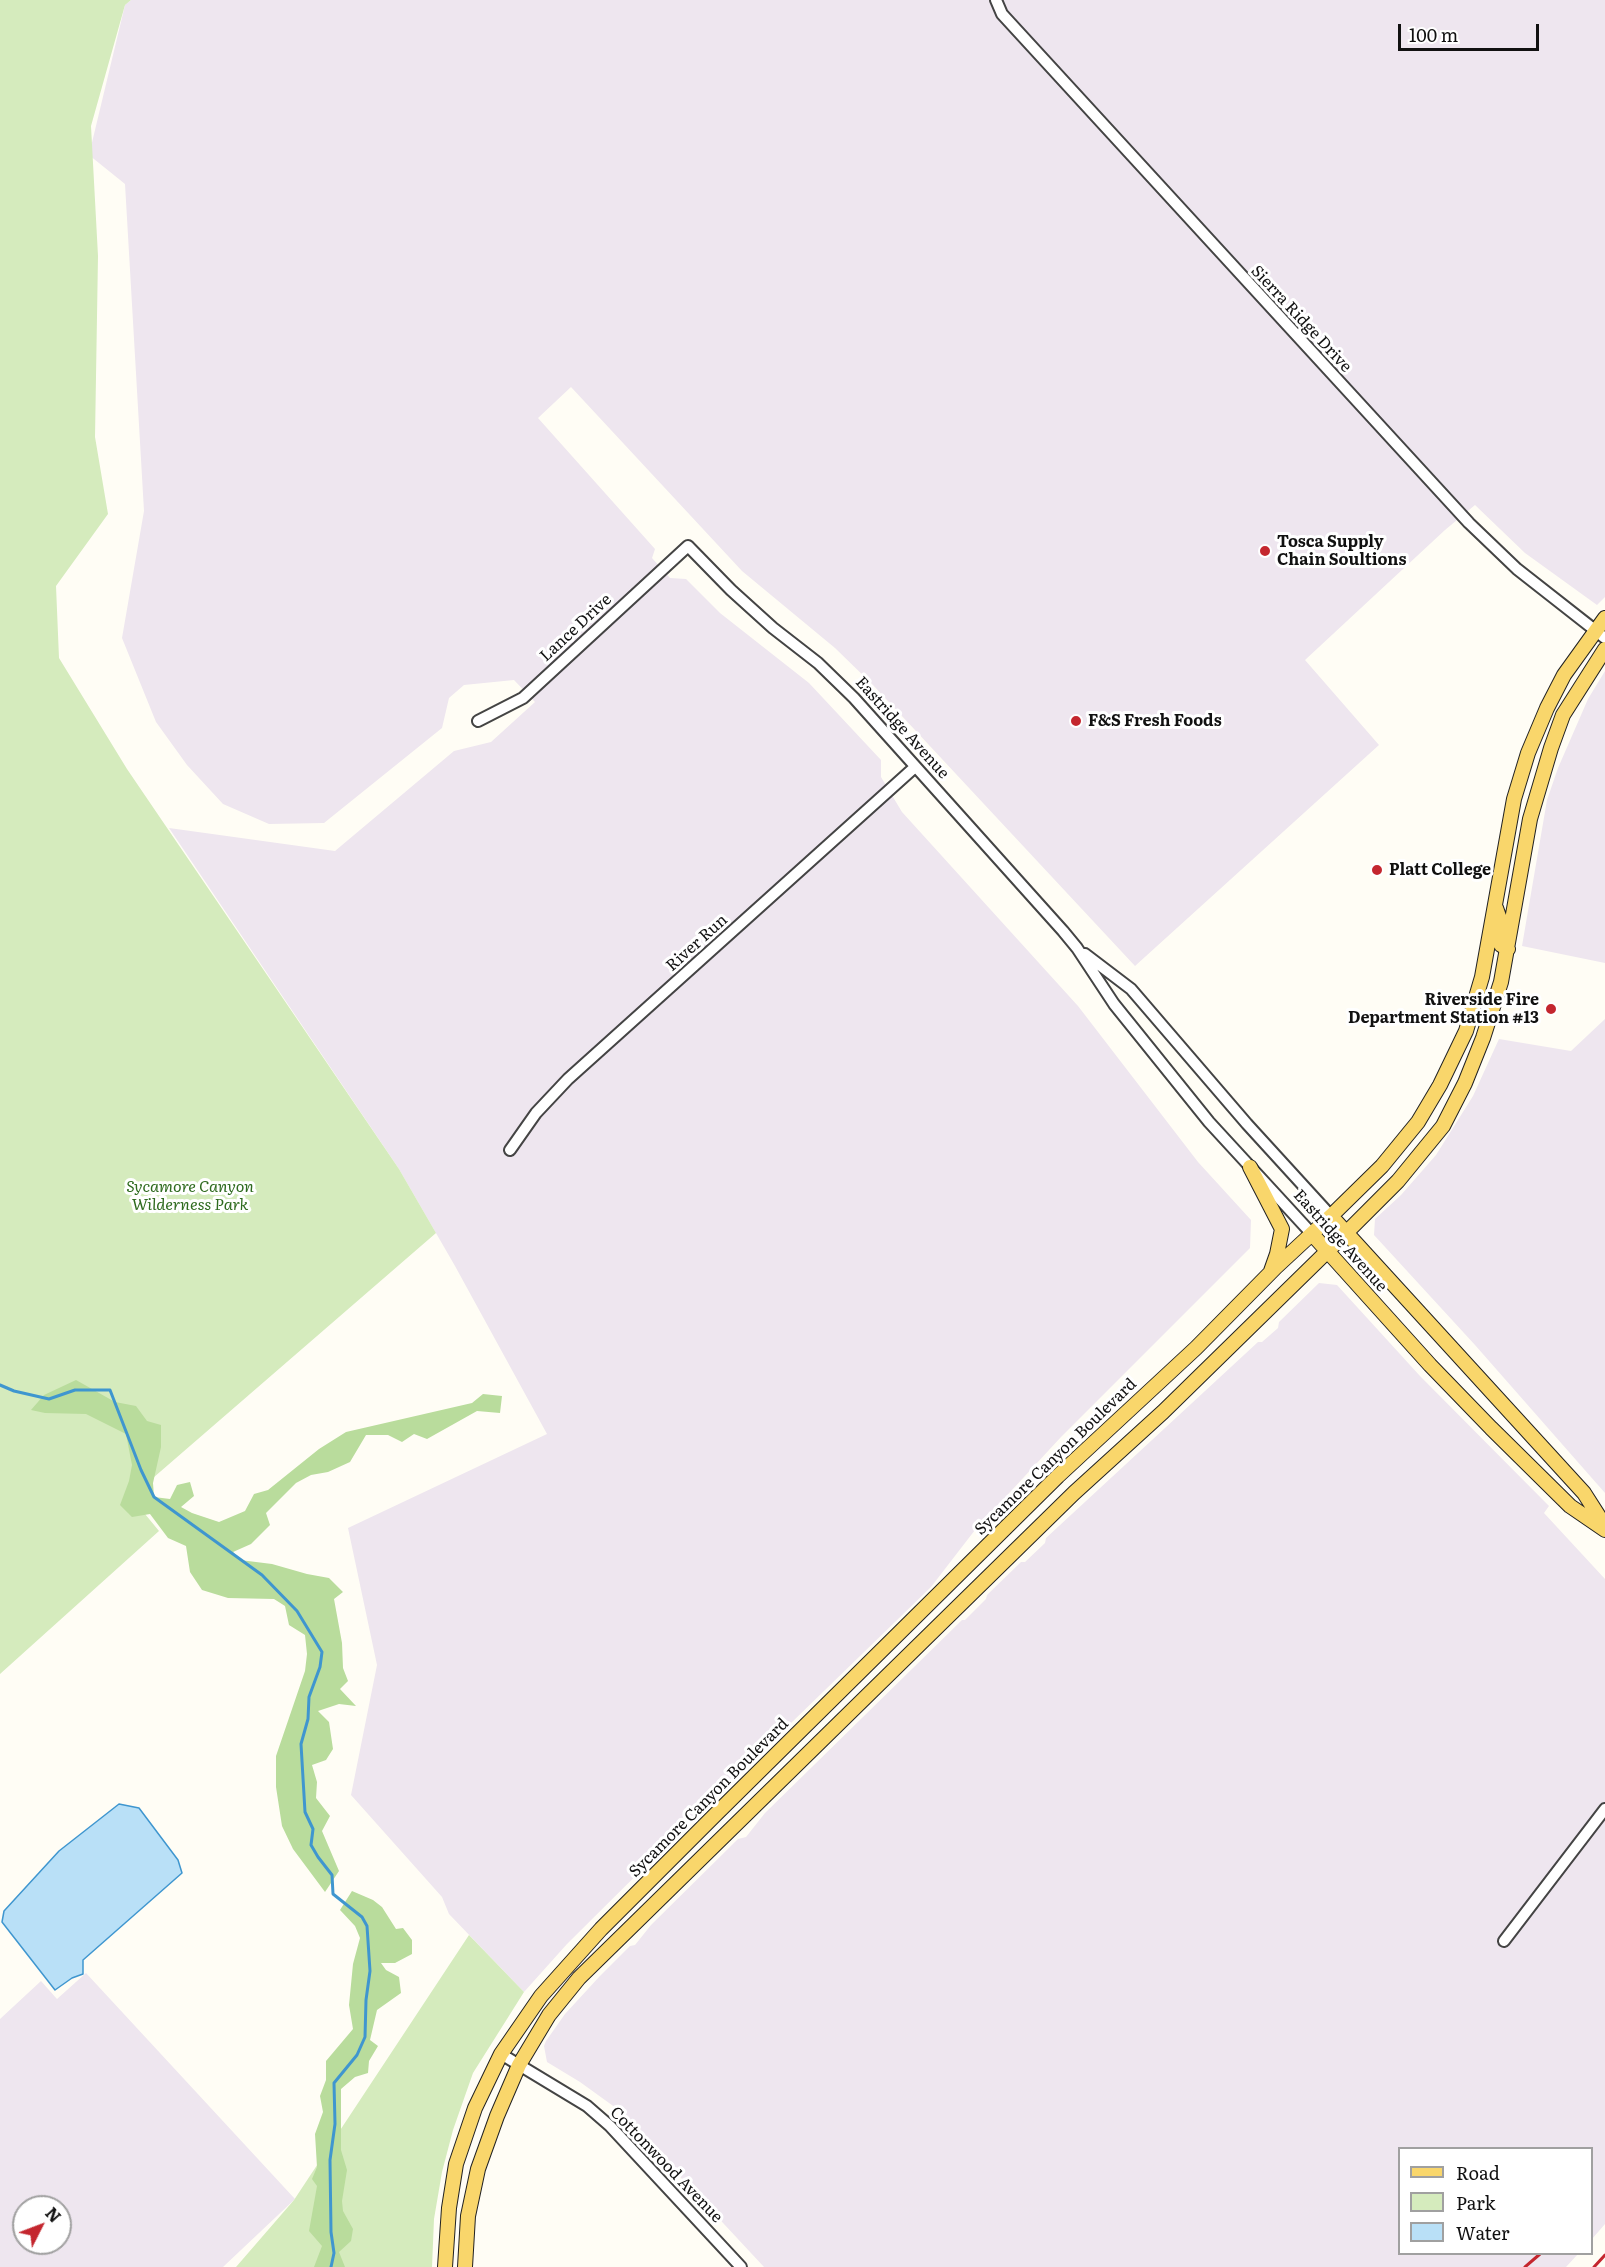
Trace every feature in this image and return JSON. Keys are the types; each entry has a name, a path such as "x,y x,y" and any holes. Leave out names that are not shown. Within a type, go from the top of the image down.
{"main road":[{"name":"Sycamore Canyon Boulevard","path":"445,2267 449,2208 456,2164 475,2108 501,2054 541,1996 601,1929 1058,1476 1196,1348 1270,1273 1382,1166 1422,1115 1440,1084 1469,1020 1482,977 1514,799 1528,753 1552,698 1600,634 1605,618"},
{"path":"465,2267 468,2216 478,2169 497,2116 519,2065 549,2015 579,1978 1074,1493 1163,1412 1346,1233 1398,1181 1443,1125 1465,1083 1483,1038 1501,982 1530,819 1541,777 1563,715 1605,649"},
{"path":"1495,903 1502,925 1499,940 1501,945 1508,949"},
{"path":"1250,1167 1282,1229 1270,1273"},
{"name":"Eastridge Avenue","path":"1331,1216 1584,1493 1605,1528"},
{"name":"Eastridge Avenue","path":"1312,1234 1430,1365 1555,1492 1570,1506 1605,1528"}],"street":[{"name":"Sierra Ridge Drive","path":"996,0 1002,14 1469,523 1517,569 1600,634"},
{"name":"Lance Drive","path":"478,721 523,698 688,546"},
{"name":"Eastridge Avenue","path":"688,546 731,590 773,628 818,663 854,698 1077,948 1114,1004 1209,1122 1312,1234"},
{"name":"River Run","path":"510,1150 536,1113 568,1079 915,767"},
{"name":"Eastridge Avenue","path":"1077,948 1131,989 1247,1124 1331,1216"},
{"path":"1504,1941 1605,1809"},
{"name":"Cottonwood Avenue","path":"501,2054 587,2106 610,2126 741,2267"}],"shaded area":[{"path":"131,0 1605,0 1605,597 1597,605 1525,553 1475,505 1305,660 1379,745 1135,966 873,685 835,648 742,571 571,387 538,418 655,549 652,558 670,578 686,579 720,613 809,683 881,760 881,777 902,812 1078,1006 1198,1162 1251,1220 1250,1248 1061,1437 975,1530 931,1587 567,1944 524,1992 449,1914 442,1897 351,1795 377,1665 348,1528 547,1434 399,1169 169,828 335,851 454,751 491,742 535,702 514,680 464,685 449,698 442,728 324,823 269,824 223,804 187,765 156,722 122,638 144,511 125,184 89,155 125,5"},
{"path":"1605,671 1605,963 1522,946 1547,800 1558,768 1588,699"},
{"path":"1605,1019 1605,1493 1475,1345 1374,1235 1375,1219 1401,1195 1436,1155 1473,1096 1499,1039 1571,1051"},
{"path":"1319,1283 1337,1285 1420,1376 1549,1506 1544,1513 1605,1579 1605,2224 1593,2238 1593,2147 1398,2147 1398,2255 1577,2255 1566,2267 764,2267 616,2108 547,2062 544,2046 546,2041 565,2014 599,1977 630,1946 635,1945 651,1925 738,1839 746,1837 765,1813 962,1620 965,1620 1021,1562 1025,1562 1045,1543 1046,1538 1258,1342 1262,1342 1278,1328 1279,1322"},
{"path":"86,1973 295,2199 223,2267 0,2267 0,2019 41,1981 57,1999"}],"green space":[{"name":"Sycamore Canyon Wilderness Park","path":"0,0 131,0 125,5 91,126 98,256 95,437 108,514 56,586 59,658 127,769 399,1169 436,1233 131,1497 159,1531 0,1674"},
{"path":"76,1380 115,1402 136,1406 147,1421 161,1425 161,1447 153,1483 154,1497 170,1499 177,1485 190,1482 194,1496 181,1507 219,1522 245,1511 254,1494 268,1490 319,1449 346,1432 472,1403 483,1394 502,1396 500,1413 477,1411 427,1439 414,1434 402,1442 388,1435 366,1435 350,1462 328,1472 311,1475 296,1483 266,1513 270,1525 251,1544 233,1552 240,1560 272,1564 329,1578 343,1592 334,1599 342,1643 343,1668 348,1681 340,1689 356,1706 339,1704 318,1711 329,1722 333,1749 326,1760 312,1765 317,1782 316,1798 330,1816 322,1831 339,1871 325,1892 293,1849 282,1826 276,1787 276,1756 305,1671 307,1654 305,1635 289,1625 285,1606 274,1599 228,1598 202,1590 190,1572 186,1546 168,1538 150,1514 132,1517 120,1505 132,1465 126,1434 86,1414 45,1413 31,1410 44,1395"},
{"path":"352,1891 373,1900 382,1907 396,1929 403,1928 412,1940 412,1954 395,1963 381,1963 386,1970 399,1977 401,1993 377,2010 370,2040 378,2046 369,2061 368,2073 355,2077 341,2089 341,2150 347,2170 342,2201 343,2211 353,2229 351,2241 339,2252 345,2267 314,2267 322,2246 309,2231 317,2186 312,2179 317,2167 315,2134 323,2112 320,2096 326,2080 326,2061 353,2029 349,2005 353,1964 360,1938 355,1926 340,1910"},
{"path":"469,1935 524,1992 473,2073 453,2130 442,2172 434,2219 432,2267 236,2267 294,2200"}],"water":[{"path":"119,1804 139,1808 178,1860 182,1873 83,1960 83,1974 72,1978 55,1990 2,1922 4,1911 59,1851"}],"waterway":[{"path":"0,1385 14,1391 49,1399 75,1390 110,1390 154,1497 262,1575 297,1611 322,1652 320,1667 309,1697 308,1719 301,1744 305,1812 313,1829 311,1845 332,1875 333,1894 362,1917 367,1926 370,1971 365,2037 357,2055 334,2083 335,2124 330,2160 331,2232 334,2253 331,2267"}],"railway":[{"path":"1525,2267 1539,2255"},
{"path":"1594,2267 1605,2255"}],"place":[{"name":"Tosca Supply Chain Soultions","path":"1265,551"},
{"name":"F&S Fresh Foods","path":"1076,721"},
{"name":"Platt College","path":"1377,870"},
{"name":"Riverside Fire Department Station #13","path":"1551,1009"}]}
